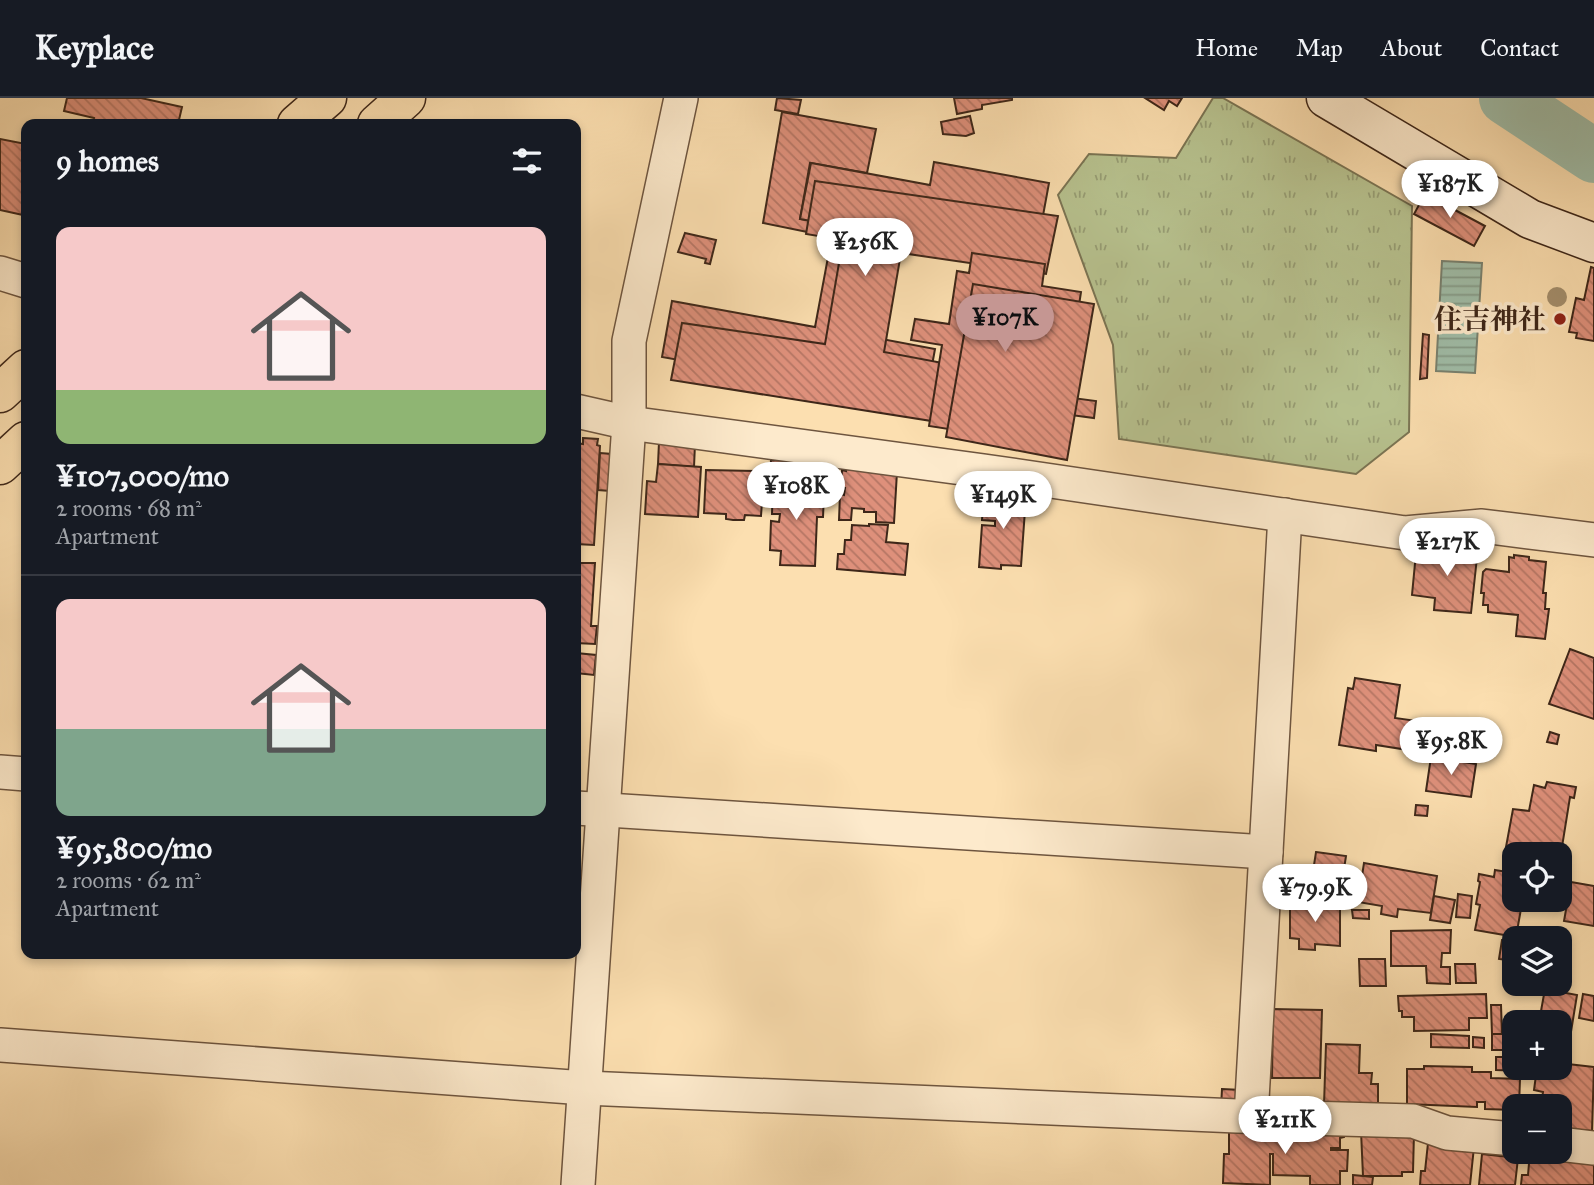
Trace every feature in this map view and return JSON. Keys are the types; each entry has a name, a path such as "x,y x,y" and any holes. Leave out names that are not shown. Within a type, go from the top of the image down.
{"highway":[{"path":"303,119 327,98"},
{"path":"383,119 406,98"},
{"path":"0,393 21,374"},
{"path":"0,465 21,446"}],"main road":[{"path":"1326,98 1530,219 1594,243"}],"street":[{"path":"288,119 307,98"},
{"path":"578,1185 585,1088 589,809 629,423 629,341 681,98"},
{"path":"0,273 21,279"},
{"path":"581,412 629,423 984,471 1405,533 1482,526 1594,540"},
{"path":"1251,1117 1285,515"},
{"path":"0,772 21,774"},
{"path":"589,809 1266,852"},
{"path":"0,1045 585,1088 1251,1117 1413,1121 1447,1133 1502,1138"},
{"path":"1572,1145 1594,1147"}],"green space":[{"path":"1213,98 1223,98 1412,206 1409,432 1356,474 1119,439 1113,345 1058,195 1089,154 1176,158"}],"shaded area":[{"path":"1442,261 1482,263 1475,373 1436,371"}],"building":[{"path":"67,98 141,98 182,107 179,119 94,119 64,111"},
{"path":"777,98 801,100 798,114 775,110"},
{"path":"954,98 1012,100 982,105 982,109 957,114"},
{"path":"1145,98 1182,98 1177,106 1169,101 1164,110"},
{"path":"782,112 876,129 867,173 810,163 800,219 834,225 832,237 763,223"},
{"path":"970,116 974,133 966,136 943,134 941,122"},
{"path":"0,139 21,143 21,215 0,210"},
{"path":"934,162 1049,183 1035,259 890,232 871,337 935,349 925,404 662,357 672,301 815,327 834,225 800,219 811,163 930,185"},
{"path":"815,181 1058,216 1046,274 901,253 884,352 948,364 938,422 671,380 682,323 825,344 843,240 806,234"},
{"path":"1425,194 1485,226 1474,246 1414,214"},
{"path":"685,233 716,240 710,264 705,263 706,259 678,252"},
{"path":"972,253 1045,264 1042,286 1081,292 1065,397 1096,401 1094,418 1064,414 1059,446 929,426 942,345 911,340 915,319 949,324 957,271 969,273"},
{"path":"1591,267 1594,268 1594,341 1576,338 1577,333 1569,332 1576,298 1584,300"},
{"path":"973,284 1094,304 1067,460 946,437"},
{"path":"1423,334 1429,335 1427,378 1420,379"},
{"path":"583,438 598,439 597,445 600,446 594,545 581,544"},
{"path":"659,442 695,444 694,467 658,464"},
{"path":"600,453 612,454 610,491 598,490"},
{"path":"771,460 805,461 805,478 770,477"},
{"path":"658,464 701,467 698,517 645,514 647,481 656,482"},
{"path":"706,470 755,471 755,479 766,479 761,516 745,515 744,520 733,520 726,519 726,514 704,513"},
{"path":"842,470 897,472 894,523 876,522 876,512 852,508 851,520 839,520 840,494 844,495 845,488 841,488"},
{"path":"773,479 788,480 788,484 818,484 818,494 824,494 823,517 817,517 815,566 780,565 781,551 770,550 771,521 779,522 780,514 772,514"},
{"path":"984,493 1026,496 1021,566 1001,565 1001,569 979,567 982,525 995,526 995,521 982,520"},
{"path":"852,525 888,525 886,542 908,544 905,575 837,569 838,554 844,554 845,540 851,540"},
{"path":"1454,546 1478,548 1471,613 1434,610 1435,598 1412,595 1416,553 1419,553 1420,549 1452,554"},
{"path":"1514,555 1546,562 1543,593 1546,593 1545,609 1549,609 1545,639 1516,636 1518,615 1488,612 1488,605 1483,605 1483,572 1486,569 1509,572 1509,557 1514,558"},
{"path":"581,563 595,563 591,626 597,626 595,644 581,643"},
{"path":"1570,649 1594,658 1594,719 1549,704"},
{"path":"581,654 596,655 594,675 581,674"},
{"path":"1355,678 1400,685 1395,718 1417,721 1416,729 1450,735 1446,756 1376,745 1376,751 1339,745 1348,688 1353,689"},
{"path":"1550,732 1559,735 1557,744 1547,742"},
{"path":"1431,757 1476,764 1471,797 1426,791"},
{"path":"1547,782 1576,787 1574,798 1570,797 1563,842 1507,842 1513,809 1529,811 1534,785 1545,788"},
{"path":"1416,805 1428,806 1427,816 1415,815"},
{"path":"1316,852 1346,856 1342,882 1312,878"},
{"path":"1364,863 1437,876 1431,913 1398,909 1397,917 1381,914 1382,906 1358,902"},
{"path":"1495,870 1502,871 1502,912 1520,912 1518,926 1502,926 1502,935 1475,930 1480,905 1476,904 1479,874 1494,877"},
{"path":"1572,882 1594,886 1594,926 1564,921 1566,912 1572,912"},
{"path":"1458,894 1472,896 1470,918 1456,917"},
{"path":"1434,896 1455,900 1450,923 1430,920"},
{"path":"1290,900 1340,903 1340,946 1315,944 1315,950 1299,949 1299,939 1290,938"},
{"path":"1352,910 1369,910 1369,919 1353,918"},
{"path":"1451,930 1450,953 1442,953 1441,967 1450,967 1450,984 1427,983 1426,966 1391,966 1391,931"},
{"path":"1359,959 1385,959 1386,986 1360,986"},
{"path":"1455,964 1475,964 1476,983 1456,983"},
{"path":"1486,994 1487,1018 1469,1018 1469,1030 1414,1031 1414,1017 1402,1017 1402,1011 1399,1011 1398,996"},
{"path":"1583,994 1594,996 1594,1021 1579,1018"},
{"path":"1577,995 1572,1026 1572,1010 1541,1010 1544,996"},
{"path":"1491,1005 1501,1005 1502,1034 1492,1034"},
{"path":"1273,1009 1322,1010 1320,1078 1272,1078"},
{"path":"1431,1034 1469,1036 1469,1048 1431,1047"},
{"path":"1492,1034 1502,1034 1502,1050 1492,1050"},
{"path":"1473,1037 1484,1038 1484,1048 1473,1047"},
{"path":"1326,1044 1360,1045 1359,1073 1372,1073 1371,1084 1378,1084 1378,1106 1324,1105"},
{"path":"1496,1057 1502,1057 1502,1070 1496,1070"},
{"path":"1572,1064 1594,1067 1592,1131 1572,1129 1572,1094 1543,1094 1534,1090 1535,1080 1572,1080"},
{"path":"1424,1066 1472,1067 1472,1072 1491,1072 1491,1078 1520,1080 1519,1094 1502,1094 1502,1110 1485,1109 1485,1102 1477,1102 1477,1107 1407,1104 1407,1069 1424,1069"},
{"path":"1222,1089 1241,1090 1240,1109 1221,1108"},
{"path":"1229,1129 1344,1130 1344,1137 1340,1138 1340,1148 1331,1150 1348,1150 1347,1171 1340,1171 1340,1185 1310,1185 1310,1176 1273,1175 1273,1154 1270,1154 1270,1185 1223,1183 1224,1154 1229,1154"},
{"path":"1361,1131 1414,1133 1413,1172 1402,1172 1402,1176 1363,1176"},
{"path":"1428,1143 1474,1147 1470,1185 1420,1185 1421,1171 1425,1171"},
{"path":"1482,1154 1502,1156 1502,1164 1517,1164 1515,1185 1479,1185"},
{"path":"1572,1156 1594,1160 1594,1185 1521,1185 1522,1175 1528,1175 1529,1164 1572,1164"},
{"path":"1353,1175 1373,1177 1372,1185 1353,1185"}],"waterway":[{"path":"1506,98 1594,156"}],"place":[{"name":"住吉神社","path":"1560,319"}]}
